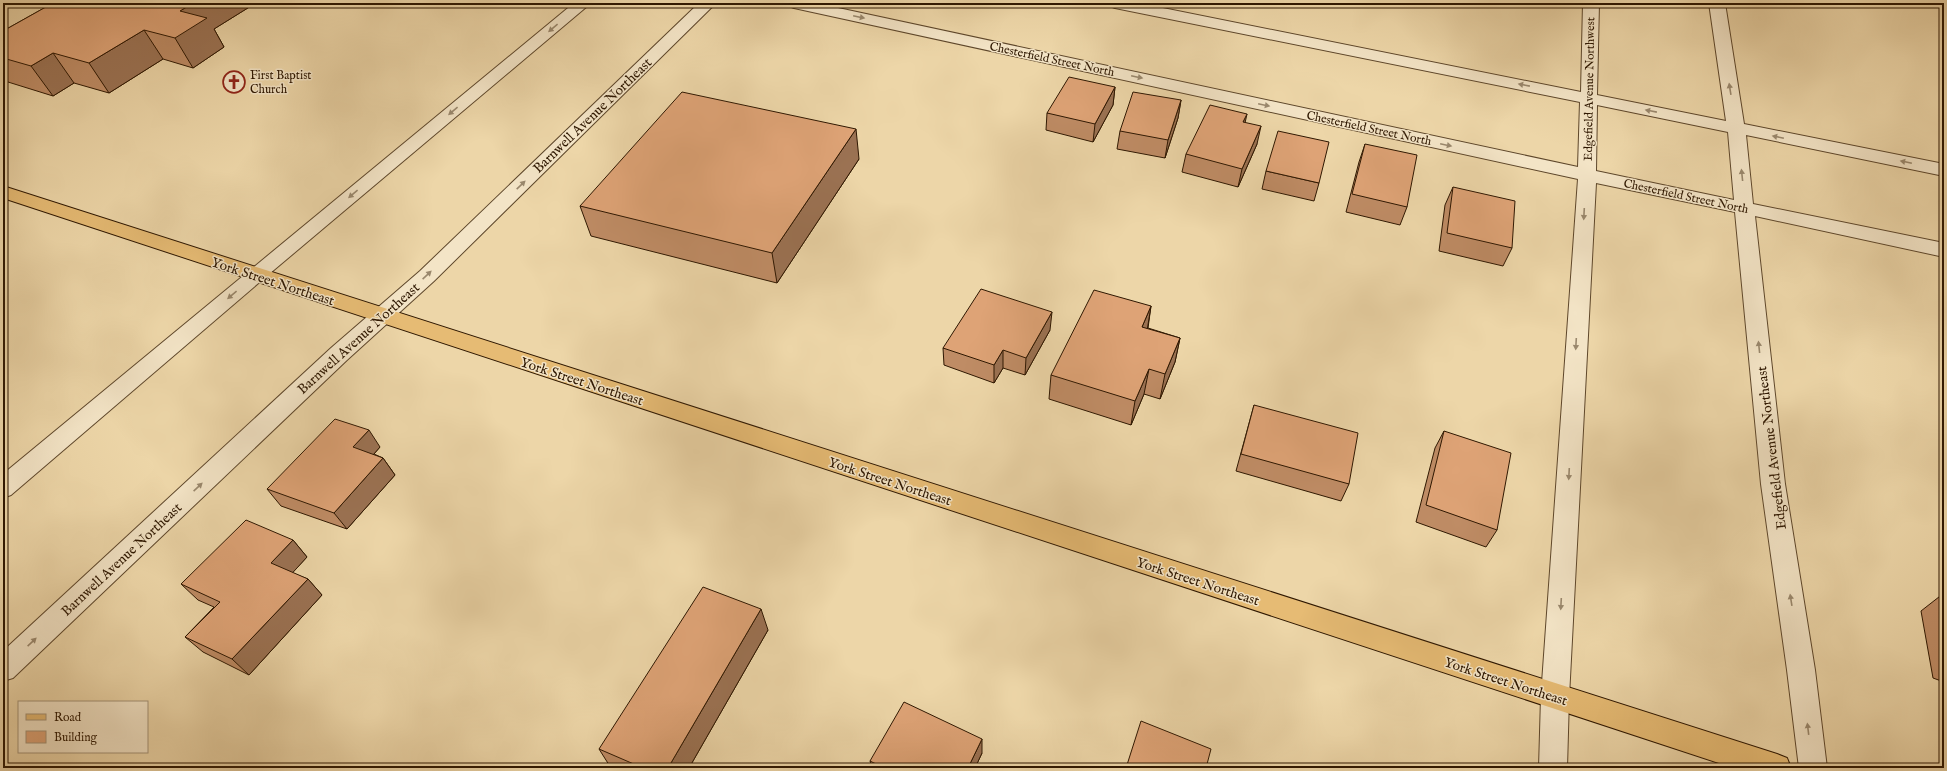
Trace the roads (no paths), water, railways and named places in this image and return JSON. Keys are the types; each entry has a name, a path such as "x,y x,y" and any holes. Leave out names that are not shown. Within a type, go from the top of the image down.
{"main road":[{"name":"York Street Northeast","path":"3,192 381,316 1777,768"}],"street":[{"path":"3,488 583,3"},
{"name":"Barnwell Avenue Northeast","path":"3,669 381,316 427,276 708,3"},
{"name":"Chesterfield Street North","path":"794,3 1587,175 1944,250"},
{"path":"1115,3 1944,170"},
{"name":"Edgefield Avenue Northwest","path":"1587,175 1591,3"},
{"path":"1717,3 1736,128"},
{"name":"Edgefield Avenue Northeast","path":"1736,128 1773,484 1802,670 1813,768"},
{"path":"1553,768 1555,697 1587,175"}],"place":[{"name":"First Baptist Church","path":"234,82"}]}
